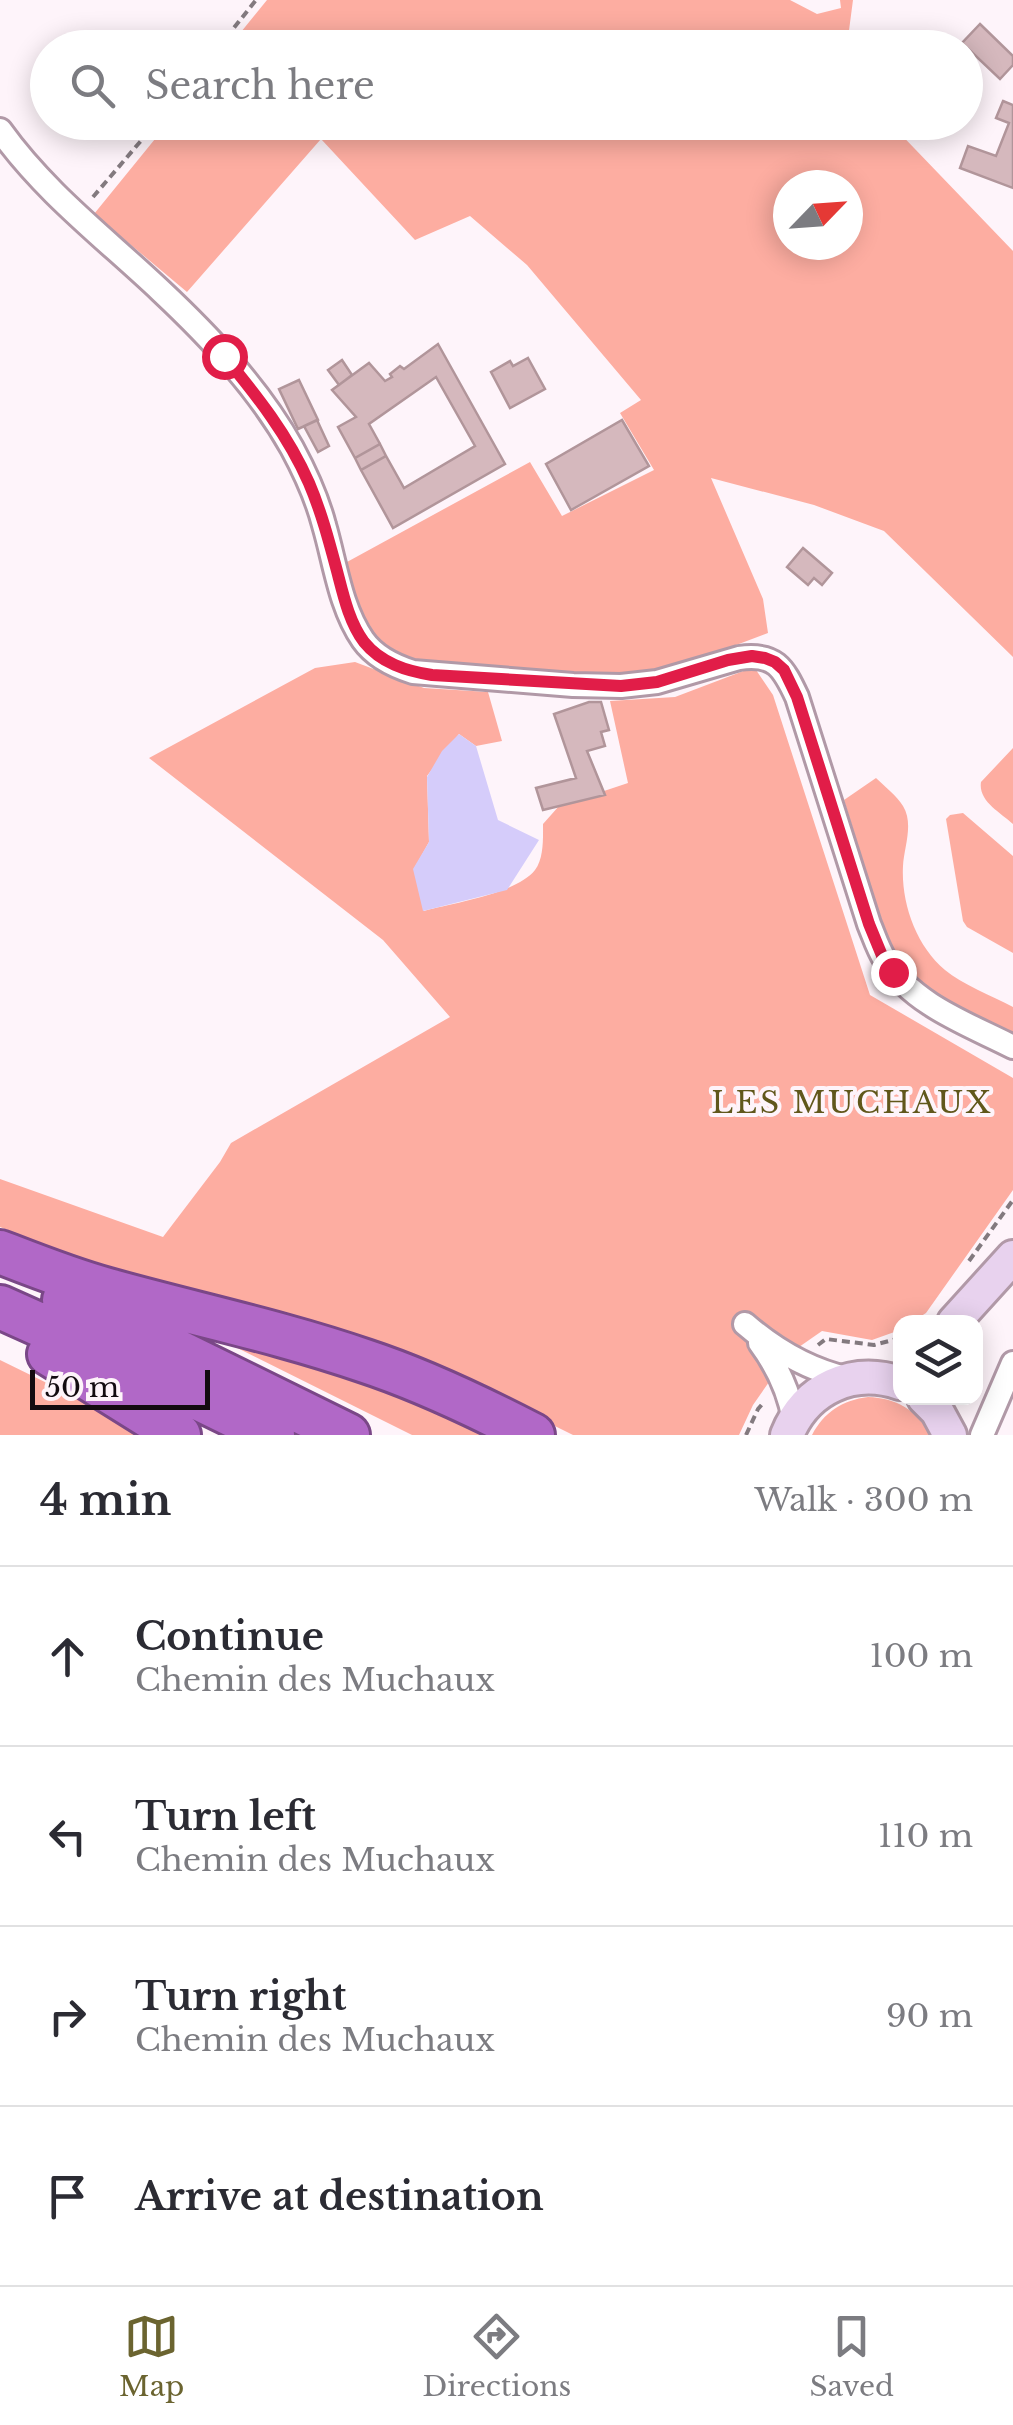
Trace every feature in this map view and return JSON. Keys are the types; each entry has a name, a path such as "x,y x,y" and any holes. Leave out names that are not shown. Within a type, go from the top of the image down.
{"highway":[{"path":"0,1252 107,1290 369,1362 451,1395 533,1435"},
{"path":"0,1272 150,1338 348,1435"},
{"path":"0,1306 273,1435"},
{"path":"0,1328 100,1384 179,1435"}],"main road":[{"path":"961,1315 1012,1260"},
{"path":"981,1315 1012,1260"},
{"path":"791,1427 808,1401 838,1382 882,1377"}],"street":[{"path":"0,130 32,171 185,314 267,409 310,484 344,595 364,641 386,660 413,672 602,686 657,682 739,658 775,662 784,670 797,697 883,958 903,984 932,1006 1013,1047"},
{"path":"791,1427 788,1394 772,1359 745,1324 765,1342 816,1370 882,1377"},
{"path":"982,1435 1013,1363"}],"path":[{"path":"232,30 256,0"},
{"path":"77,215 142,140"}],"shaded area":[{"path":"267,0 790,0 817,14 841,8 840,0 853,0 849,30 243,30"},
{"path":"154,140 320,140 187,292 94,214"},
{"path":"322,140 906,140 1013,251 1013,657 884,531 814,505 711,478 763,599 768,633 670,670 619,678 438,668 400,658 375,642 360,617 347,562 530,462 562,516 654,470 620,413 641,400 527,265 470,216 415,240"},
{"path":"355,662 424,688 488,692 502,741 476,746 459,734 427,776 429,842 414,869 424,911 499,891 526,878 540,860 543,824 559,806 628,783 610,701 675,697 754,667 773,695 870,995 1013,1078 1013,1190 926,1313 893,1315 893,1332 872,1340 822,1331 799,1347 749,1314 740,1330 758,1354 769,1382 739,1435 573,1435 466,1382 112,1272 0,1227 0,1179 163,1237 231,1143 450,1017 383,940 149,758 315,668"},
{"path":"459,734 476,746 498,820 539,840 507,890 423,911 413,869 429,842 427,777 442,751"},
{"path":"1013,748 1013,824 991,806 983,795 981,782"},
{"path":"876,778 906,813 903,880 918,936 945,970 1013,1007 1013,1036 920,986 894,962 844,800"},
{"path":"963,813 1013,856 1013,953 963,921 946,819"},
{"path":"193,1326 357,1369 502,1435 412,1435"},
{"path":"0,1360 104,1411 140,1435 0,1435"},
{"path":"868,1397 905,1407 931,1435 812,1435 835,1408"}],"building":[{"path":"980,24 1013,56 1013,65 1000,79 983,63 983,30 974,30"},
{"path":"1003,101 1013,105 1013,188 960,168 968,146 996,156 1009,123 996,118"},
{"path":"438,344 505,464 393,528 361,470 386,456 404,488 475,446 436,377 369,424 380,444 355,458 338,427 356,417 332,390 369,363 385,381 400,366 404,369"},
{"path":"528,358 545,389 510,408 491,372 510,361 513,366"},
{"path":"342,360 352,375 339,385 328,370"},
{"path":"299,380 318,420 298,429 279,389"},
{"path":"317,420 329,446 318,452 304,426"},
{"path":"622,420 649,466 571,510 546,464"},
{"path":"380,444 386,456 361,470 355,458"},
{"path":"803,548 832,573 822,585 814,578 808,585 787,567"},
{"path":"601,702 609,730 601,732 605,746 587,751 605,795 543,810 536,788 576,778 554,714"}],"district":[{"name":"LES MUCHAUX","path":"852,1102"}],"route":[{"path":"224,356 267,409 310,484 349,612 364,641 398,667 432,675 602,686 657,682 752,656 775,662 784,670 797,697 869,924 893,972"}]}
